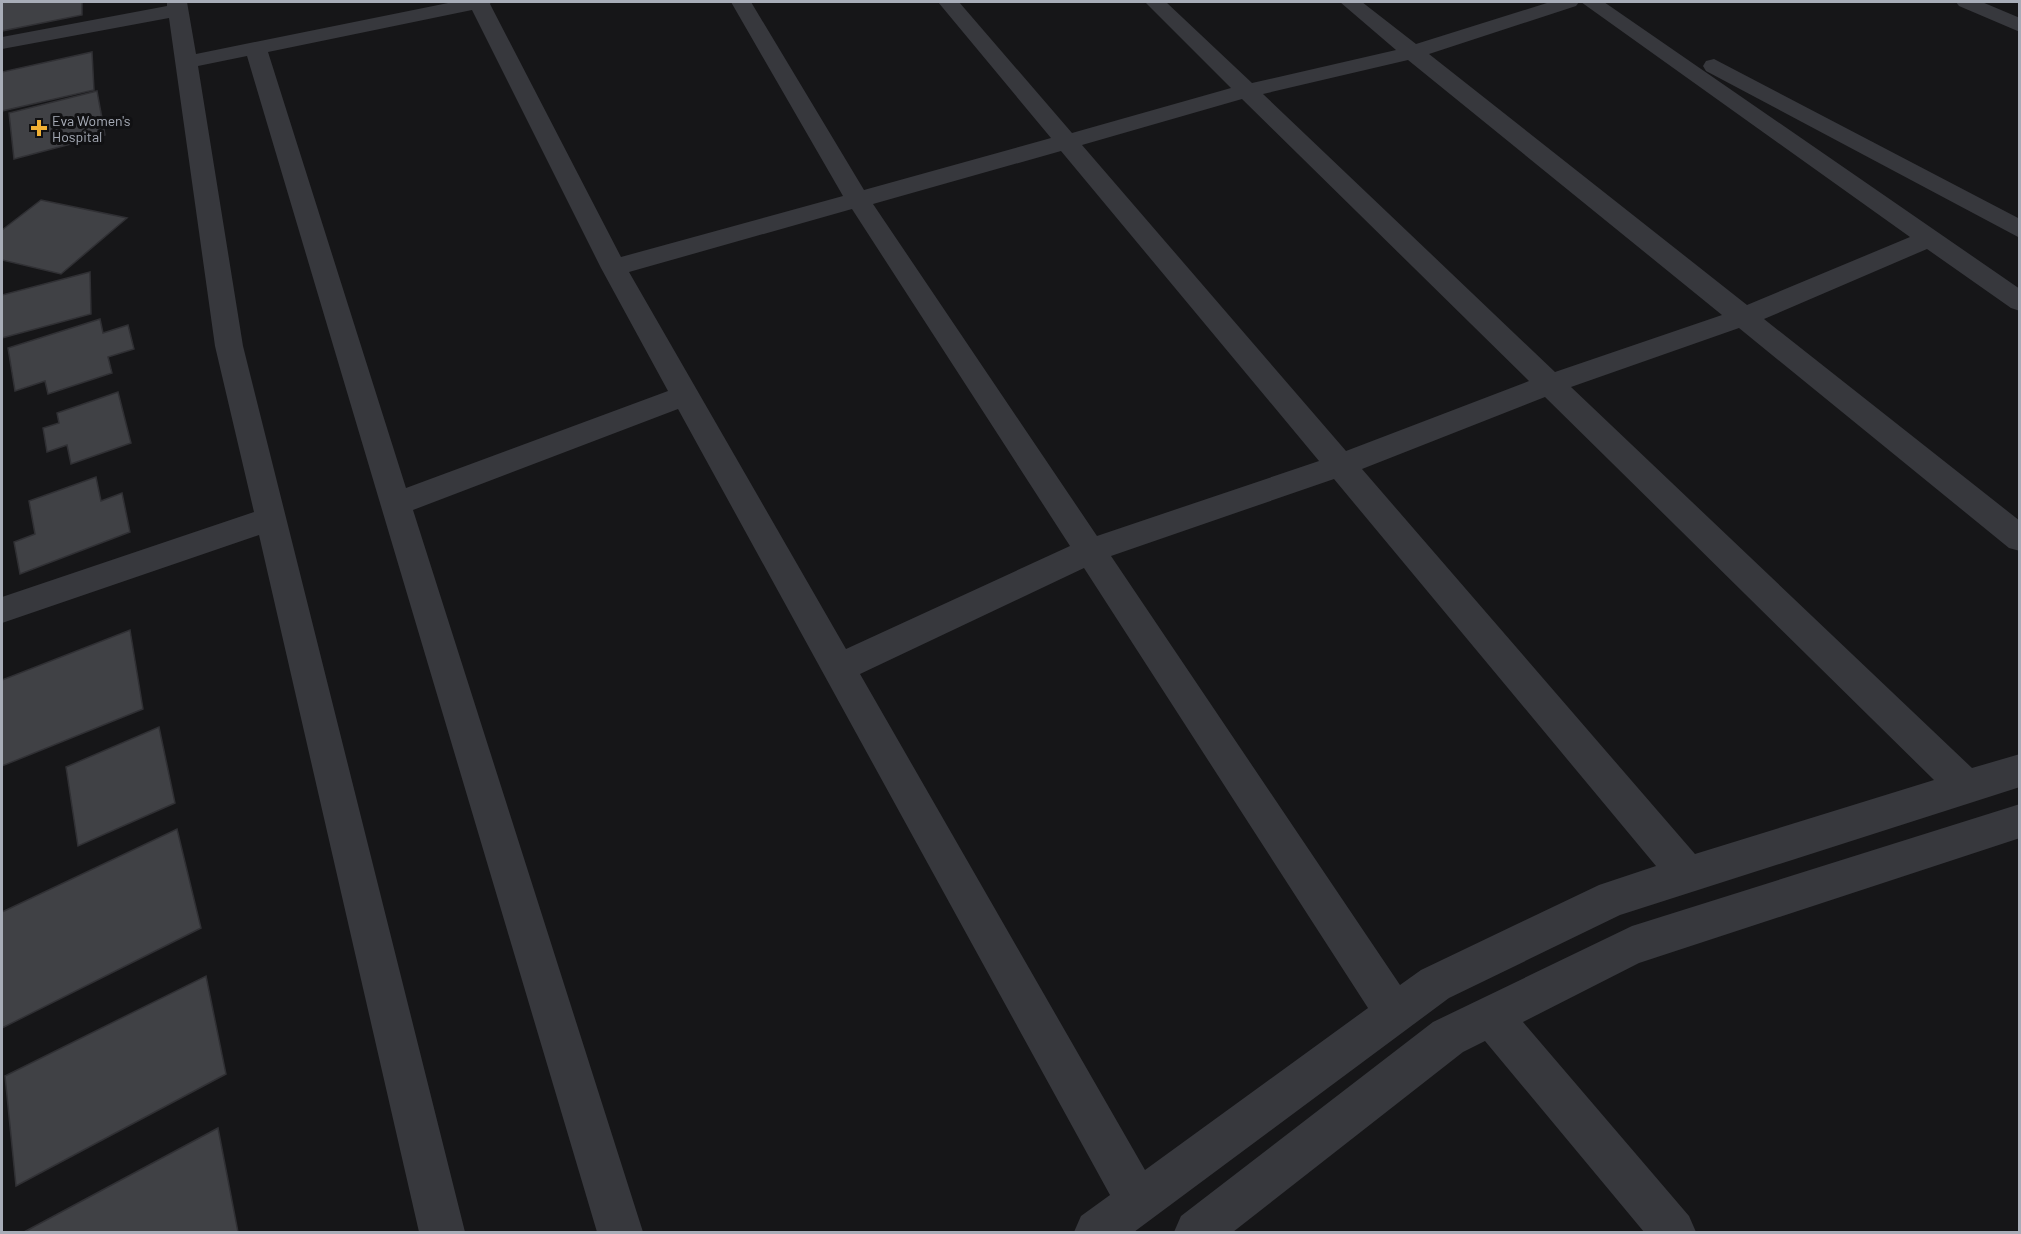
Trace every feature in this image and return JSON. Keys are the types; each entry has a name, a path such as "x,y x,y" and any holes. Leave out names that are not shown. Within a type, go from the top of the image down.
{"street":[{"path":"186,62 255,46 480,2 615,268 1138,1202"},
{"path":"741,2 858,200 1395,1013"},
{"path":"948,2 1688,875"},
{"path":"1155,2 1967,788"},
{"path":"1350,2 2019,540"},
{"path":"615,268 1247,91 1413,52 1569,2"},
{"path":"1592,2 2019,230"},
{"path":"1592,2 2019,302"},
{"path":"1966,2 2019,26"},
{"path":"2,43 178,6 229,346 442,1233"},
{"path":"255,46 620,1233"},
{"path":"839,668 1090,551 1340,465 1550,384 1744,317 1929,239"},
{"path":"396,504 686,395"},
{"path":"2,610 270,519"},
{"path":"1096,1233 1435,984 1613,898 2019,770"},
{"path":"1197,1233 1449,1037 1632,946 2019,821"},
{"path":"1491,1016 1673,1233"}],"building":[{"path":"2,2 82,2 82,15 2,31"},
{"path":"92,52 94,90 2,111 2,72"},
{"path":"97,91 105,135 14,159 9,113"},
{"path":"41,200 127,218 61,274 2,260 2,230"},
{"path":"90,272 91,314 2,338 2,295"},
{"path":"100,319 103,333 128,325 134,349 108,357 112,373 48,394 45,381 15,391 8,348"},
{"path":"118,392 131,443 71,464 67,445 47,452 43,428 59,423 57,413"},
{"path":"96,477 101,501 122,493 130,532 20,574 14,542 35,534 29,501"},
{"path":"130,630 143,709 2,766 2,680"},
{"path":"159,727 175,803 78,846 66,767"},
{"path":"177,829 201,928 2,1028 2,912"},
{"path":"206,976 226,1074 16,1186 5,1076"},
{"path":"218,1128 238,1232 24,1232"}],"place":[{"name":"Eva Women's Hospital","path":"39,128"}]}
